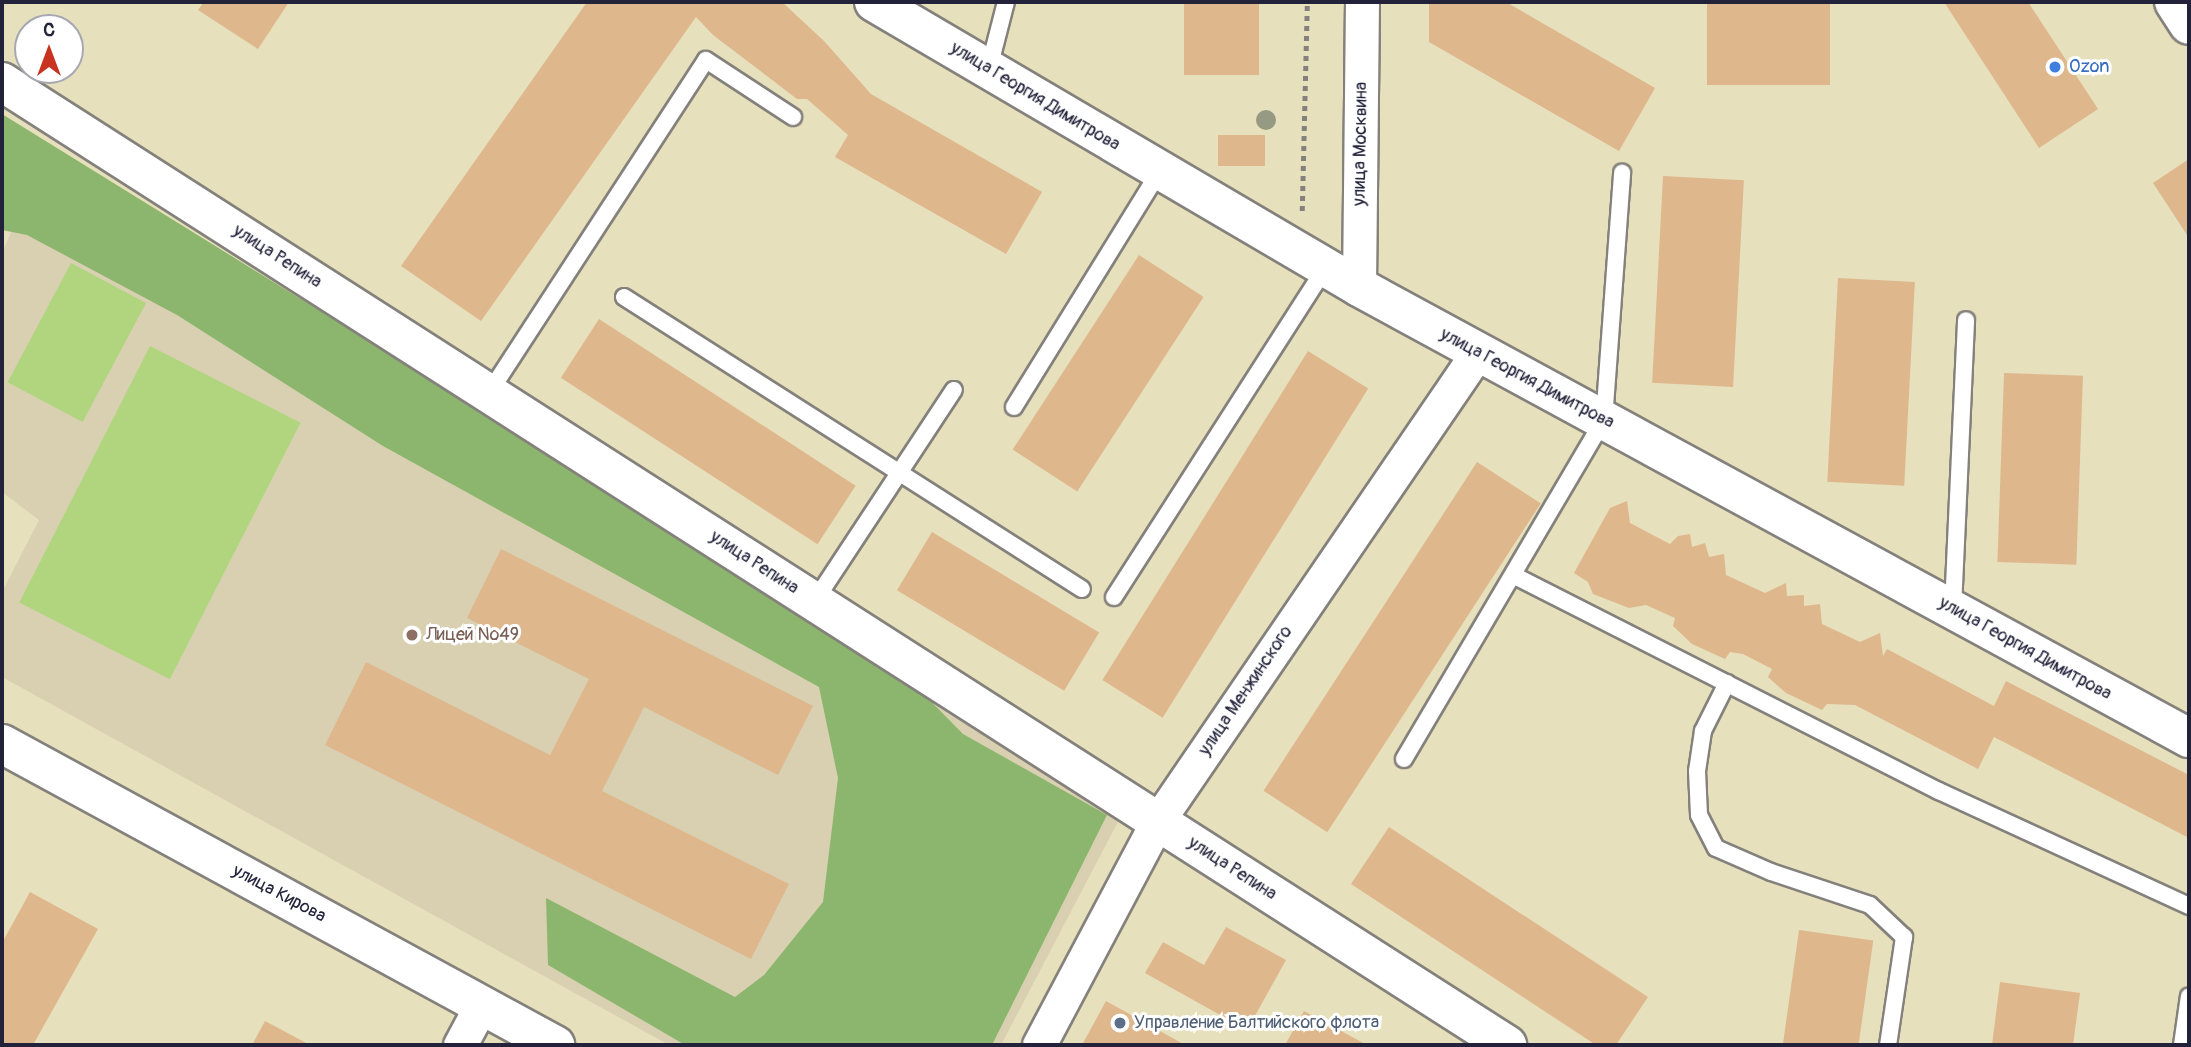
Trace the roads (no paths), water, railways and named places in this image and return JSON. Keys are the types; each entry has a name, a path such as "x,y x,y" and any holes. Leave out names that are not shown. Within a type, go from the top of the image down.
{"street":[{"name":"улица Георгия Димитрова","path":"874,2 1359,287 2189,738"},
{"name":"улица Москвина","path":"1359,287 1363,2"},
{"path":"2174,2 2189,25"},
{"name":"улица Репина","path":"2,82 1507,1045"},
{"name":"улица Менжинского","path":"1039,1045 1157,822 1478,352"},
{"name":"улица Кирова","path":"2,744 555,1045"},
{"path":"460,1045 482,1004"}],"lane":[{"path":"988,70 1006,2"},
{"path":"489,393 706,60 793,117"},
{"path":"1014,407 1160,171"},
{"path":"1404,759 1604,420 1622,173"},
{"path":"1114,597 1313,260"},
{"path":"624,297 1082,589"},
{"path":"1953,610 1966,320"},
{"path":"814,602 954,390"},
{"path":"1513,575 1939,791 2189,906"},
{"path":"1727,683 1703,731 1697,771 1699,816 1716,848 1771,872 1870,905 1904,937 1888,1045"},
{"path":"2182,1045 2189,996"}],"place":[{"name":"Ozon","path":"2055,67"},
{"name":"Лицей №49","path":"412,635"},
{"name":"Управление Балтийского флота","path":"1120,1023"}]}
